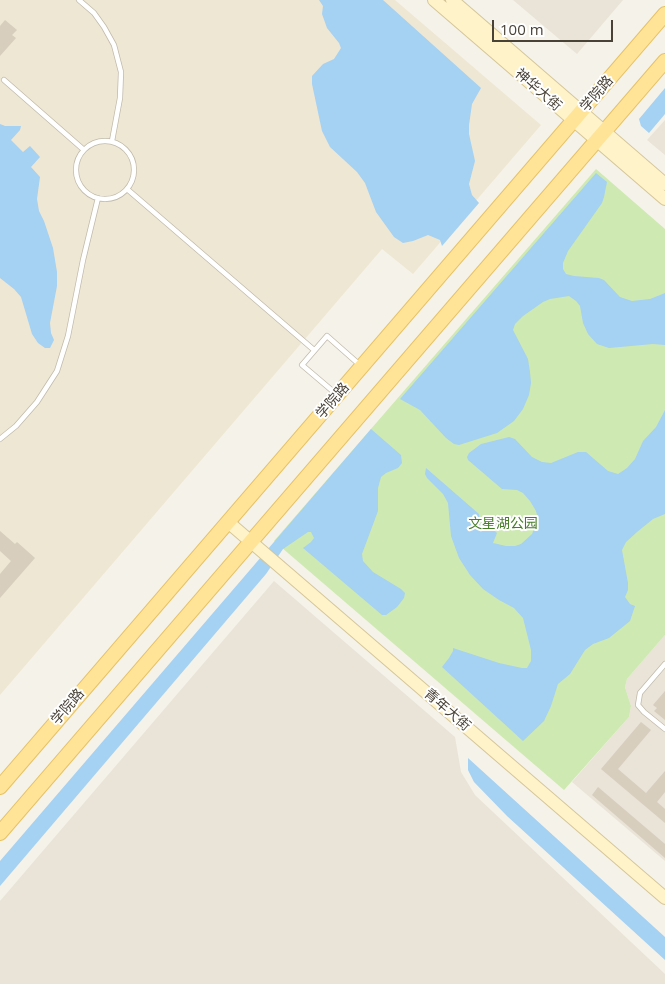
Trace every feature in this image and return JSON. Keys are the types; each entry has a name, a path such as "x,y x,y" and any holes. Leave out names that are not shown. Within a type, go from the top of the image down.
{"main road":[{"name":"学院路","path":"0,787 665,14"},
{"path":"0,833 665,60"}],"street":[{"name":"神华大街","path":"434,0 578,116"},
{"name":"神华大街","path":"452,0 600,136 665,199"},
{"name":"神华大街","path":"600,136 665,184"},
{"name":"青年大街","path":"228,522 665,898"}],"lane":[{"path":"79,0 94,13 104,27 114,45 121,72 120,98 112,141"},
{"path":"4,80 84,150"},
{"path":"112,141 123,146 133,160 134,177 127,189 115,198 98,198 83,190 78,180 77,163 84,150 95,142 112,141"},
{"path":"127,189 314,350"},
{"path":"0,439 16,426 37,402 57,371 68,336 98,198"},
{"path":"337,395 302,364 314,350 327,336 362,366"},
{"path":"665,664 640,693 638,704 644,712 665,729"}],"shaded area":[{"path":"0,0 395,0 541,125 413,274 382,249 0,695"},
{"path":"513,0 623,0 577,54"},
{"path":"665,120 665,155 647,140"},
{"path":"274,581 455,737 461,772 475,795 665,974 665,984 0,984 0,901"},
{"path":"665,635 665,861 572,782 629,717 631,706 625,687 627,679"}],"green space":[{"name":"文星湖公园","path":"596,169 665,229 665,635 627,679 625,687 631,706 629,717 564,790 274,541"}],"water":[{"path":"319,0 383,0 481,88 472,104 469,125 475,161 469,184 472,195 479,203 442,246 440,240 428,235 403,243 394,237 376,212 365,183 357,172 330,147 322,131 312,76 323,64 334,59 341,48 327,28 322,14 323,6"},
{"path":"665,88 665,114 649,133 641,126 639,119"},
{"path":"0,124 5,126 21,126 20,130 11,140 23,152 30,146 40,157 31,167 40,177 37,199 39,211 53,248 57,272 57,286 50,323 54,340 50,348 45,348 38,343 32,334 21,297 0,278"},
{"path":"596,173 607,182 602,203 568,251 563,263 563,269 566,274 604,280 620,297 632,301 650,299 665,293 665,345 653,344 609,348 597,344 588,334 583,323 580,306 576,301 569,296 543,302 523,316 515,324 513,330 528,359 530,372 529,395 523,409 514,421 497,433 459,445 454,444 420,410 400,399"},
{"path":"665,410 665,514 653,519 637,532 626,542 622,550 628,583 625,597 630,604 635,606 630,621 609,638 593,644 585,650 570,674 558,684 544,721 523,741 442,667 449,658 453,648 499,663 527,668 531,661 531,650 523,618 514,608 483,589 470,575 459,558 451,536 448,503 443,494 427,478 425,474 426,468 479,514 481,529 491,527 497,533 493,543 515,546 521,544 532,534 538,519 536,511 523,493 517,490 502,489 468,460 469,453 481,444 509,437 515,439 532,457 542,462 551,463 578,452 586,452 608,471 618,474 635,459 643,441 656,427"},
{"path":"371,429 401,455 402,463 398,468 381,477 378,488 378,511 362,554 363,561 373,572 405,593 404,598 397,607 386,615 382,615 303,548 314,538 311,532 308,532 283,549 266,574 0,886 0,861"},
{"path":"468,758 665,937 665,960 507,816 474,782 468,770"}],"building":[{"path":"5,20 17,30 12,35 16,38 0,56 0,26"},
{"path":"0,531 15,544 17,542 35,558 0,598 0,574 11,561 0,551"},
{"path":"665,691 665,720 654,711 657,708 653,705"},
{"path":"641,722 651,730 618,769 646,793 665,771 665,792 657,802 665,809 665,823 601,769"},
{"path":"598,787 665,844 665,858 592,795"}]}
